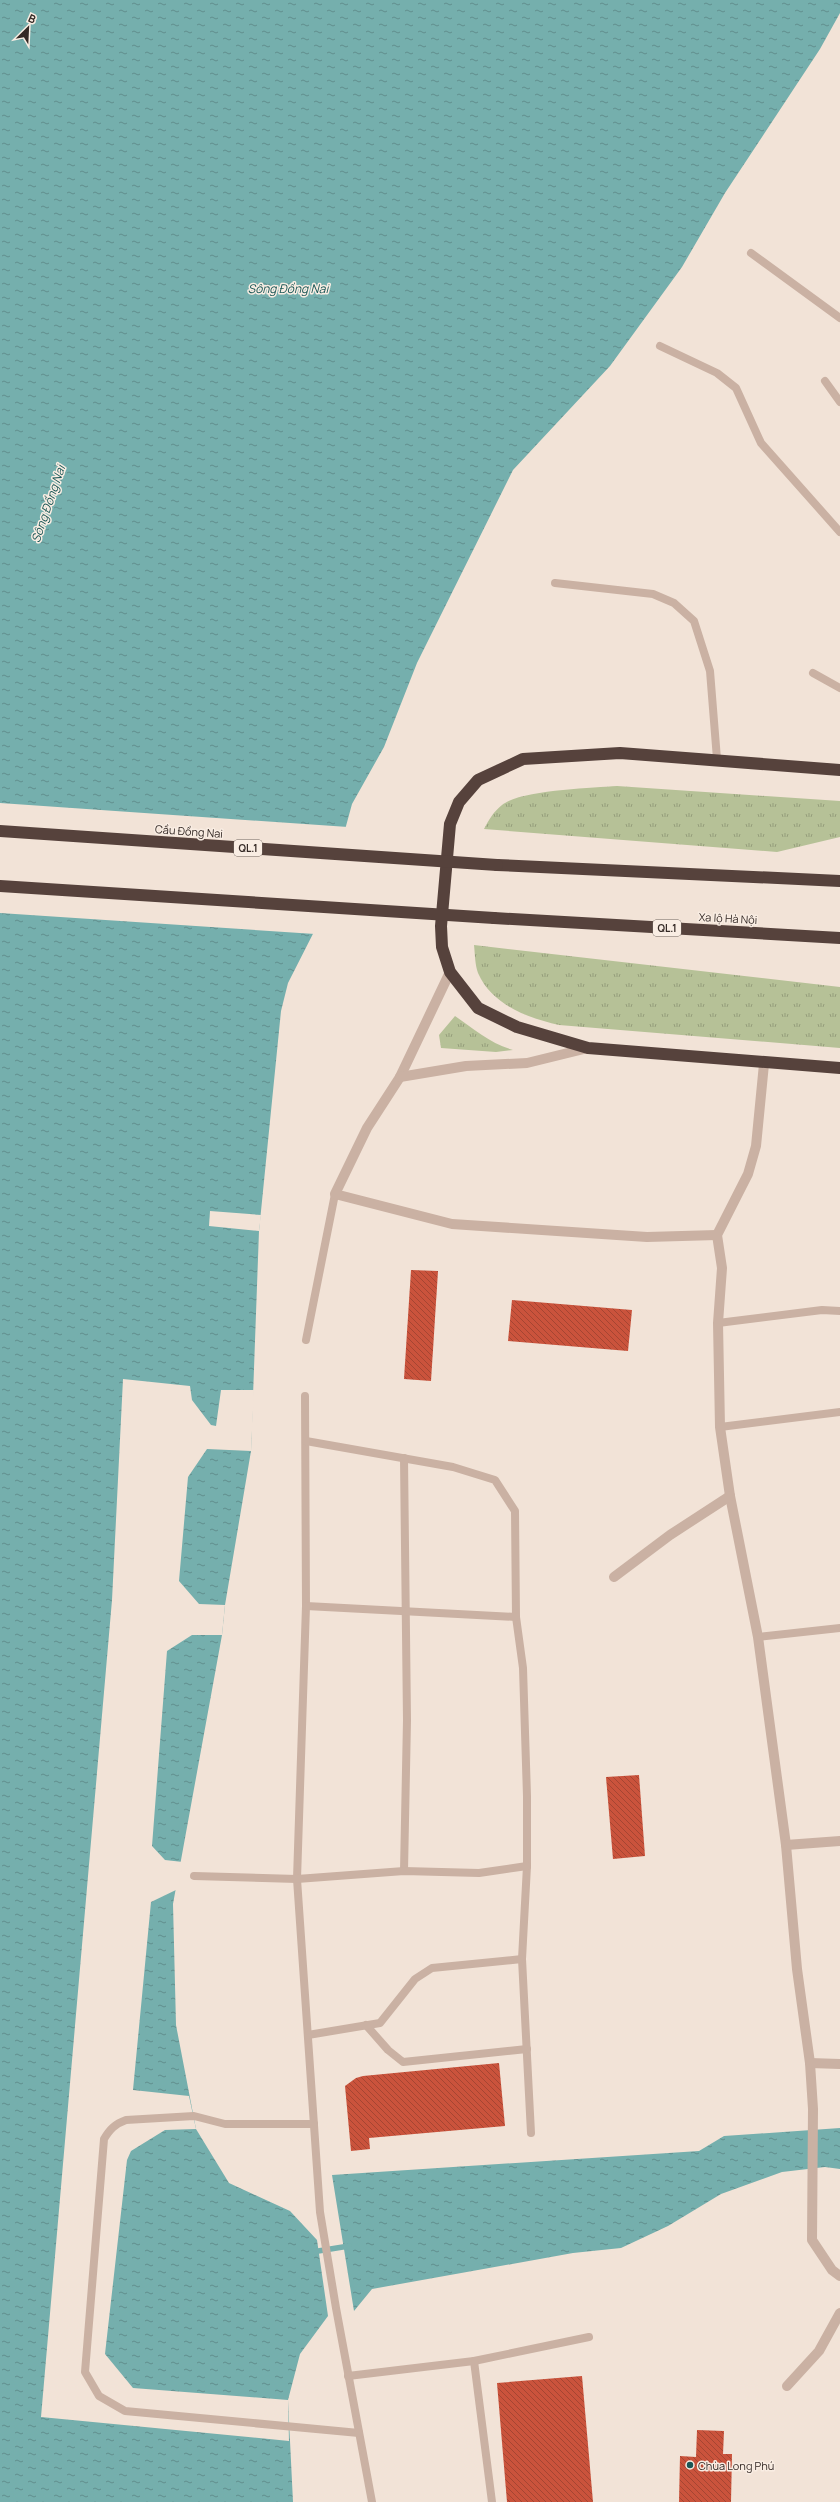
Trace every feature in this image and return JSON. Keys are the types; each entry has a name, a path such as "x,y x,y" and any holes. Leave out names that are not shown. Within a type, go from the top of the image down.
{"highway":[{"path":"840,770 718,759 620,753 523,759 478,780 459,802 450,824 441,926 442,946 450,972 478,1008 517,1027 588,1048 764,1064 840,1068"},
{"name":"Cầu Đồng Nai","path":"0,831 496,865 837,879"},
{"name":"Xa lộ Hà Nội","path":"0,886 494,918 840,938"}],"street":[{"path":"450,972 400,1077 367,1128 335,1194 452,1224 647,1237 716,1235"},
{"path":"400,1077 466,1066 527,1063 588,1048"},
{"path":"764,1064 756,1146 748,1174 716,1235 722,1268 718,1323 720,1427 730,1496 758,1637 786,1845 797,1969 810,2063 814,2121 812,2240 832,2270 840,2276"},
{"path":"614,1577 670,1535 730,1496"},
{"path":"786,1845 840,1841"},
{"path":"810,2063 840,2064"},
{"path":"787,2386 819,2350 840,2313"}],"lane":[{"path":"751,253 840,318"},
{"path":"660,346 717,373 736,388 761,443 840,532"},
{"path":"825,381 840,402"},
{"path":"555,583 653,594 674,603 694,621 710,671 718,759"},
{"path":"813,674 840,688"},
{"path":"306,1340 335,1194"},
{"path":"718,1323 822,1310 840,1311"},
{"path":"305,1396 306,1441 304,1567 306,1606 297,1879 320,2212 348,2376 372,2502"},
{"path":"720,1427 840,1412"},
{"path":"306,1441 453,1467 495,1480 515,1511 516,1617 523,1668 527,1866 522,1959 531,2133"},
{"path":"404,1458 407,1720 404,1871"},
{"path":"306,1606 516,1617"},
{"path":"758,1637 840,1628"},
{"path":"194,1876 297,1879 404,1871 479,1872 527,1866"},
{"path":"308,2035 380,2023 415,1979 432,1968 522,1959"},
{"path":"366,2025 388,2050 403,2062 527,2050"},
{"path":"314,2124 225,2124 194,2116 126,2120 116,2124 109,2131 104,2139 85,2372 99,2396 124,2411 359,2433"},
{"path":"348,2376 474,2361 589,2337"},
{"path":"474,2361 492,2502"}],"green space":[{"path":"617,786 840,801 840,837 777,852 484,829 496,810 511,800 540,793"},
{"path":"474,945 840,987 840,1048 559,1025 547,1022 523,1014 502,1002 492,994 478,973"},
{"path":"455,1016 490,1040 513,1050 496,1052 441,1048 439,1035"}],"water":[{"name":"Sông Đồng Nai","path":"0,0 840,0 840,13 820,49 725,193 682,267 610,366 513,470 417,663 384,747 352,804 321,918 288,983 281,1011 259,1231 251,1451 225,1605 222,1635 173,1904 176,2025 196,2129 229,2183 290,2211 317,2240 328,2316 300,2354 288,2400 293,2502 0,2502"},
{"path":"840,2128 840,2169 825,2167 782,2172 721,2194 668,2226 621,2248 573,2253 372,2289 354,2311 332,2175 699,2151 724,2136"}],"pier":[{"path":"0,803 348,827 323,919 315,934 0,913"},
{"path":"210,1211 261,1215 259,1231 209,1226"},
{"path":"123,1379 190,1386 192,1400 211,1425 216,1426 221,1390 254,1390 251,1451 207,1449 188,1477 179,1581 199,1604 225,1605 222,1635 192,1635 167,1651 152,1846 165,1860 183,1862 178,1889 151,1902 133,2090 189,2096 196,2129 165,2130 131,2151 127,2160 105,2354 133,2388 288,2400 289,2441 41,2417 112,1600"}],"building":[{"path":"411,1270 438,1271 431,1381 404,1379"},
{"path":"512,1300 632,1310 628,1351 508,1341"},
{"path":"639,1775 645,1856 613,1859 606,1777"},
{"path":"499,2063 505,2126 369,2138 370,2149 351,2151 345,2086 356,2078 363,2076"},
{"path":"582,2376 593,2502 507,2502 497,2383"},
{"path":"697,2430 724,2431 723,2454 732,2454 731,2502 679,2502 680,2456 696,2457"}],"waterway":[{"path":"312,2252 349,2246"}],"place":[{"name":"Chùa Long Phú","path":"690,2465"}]}
